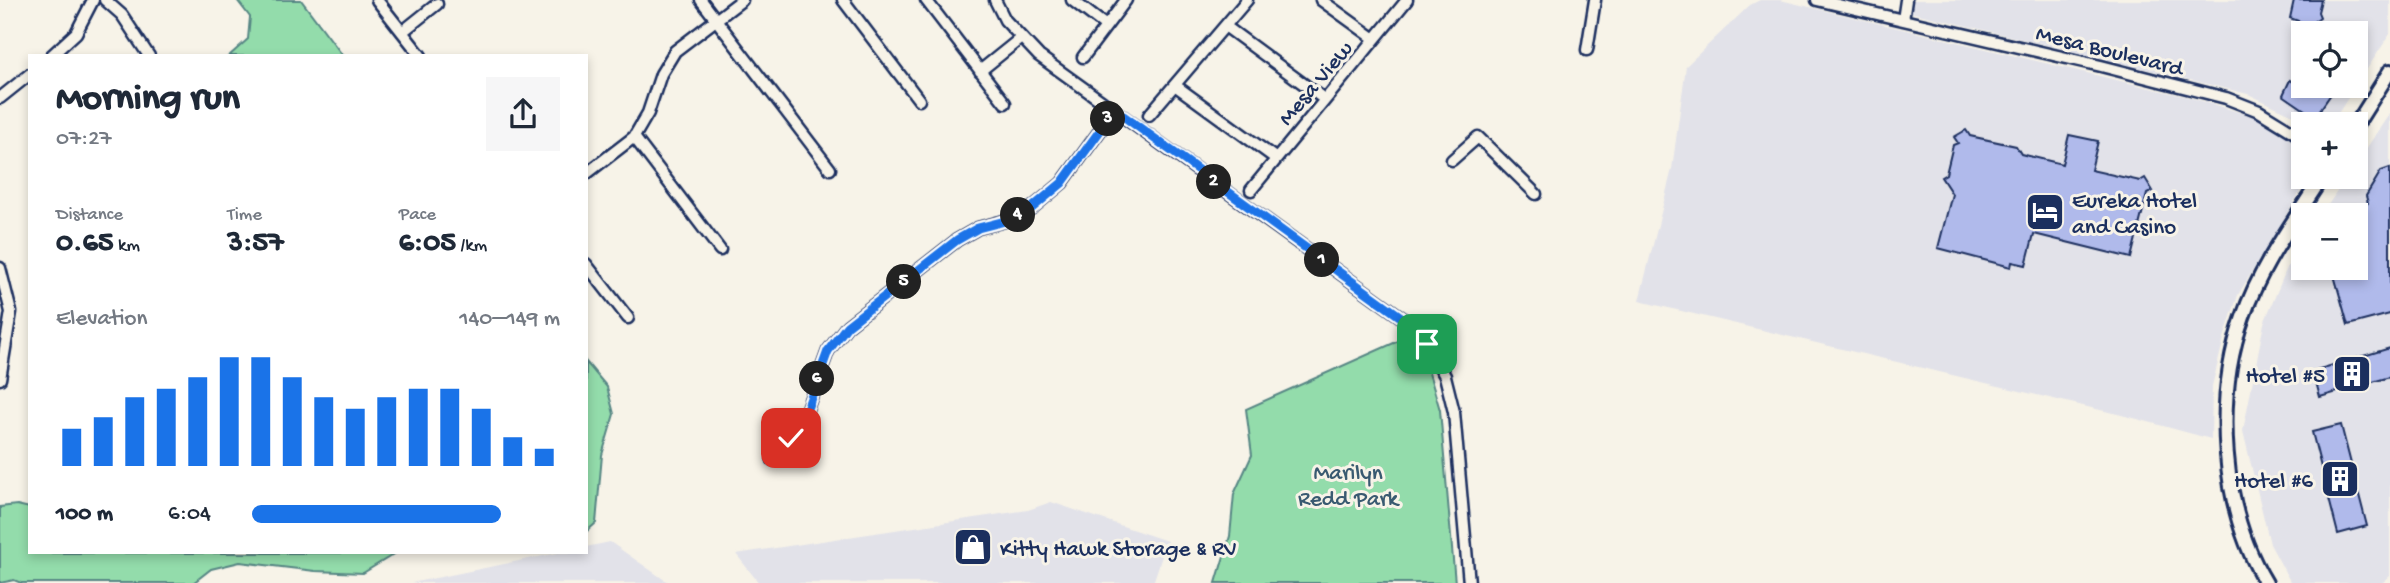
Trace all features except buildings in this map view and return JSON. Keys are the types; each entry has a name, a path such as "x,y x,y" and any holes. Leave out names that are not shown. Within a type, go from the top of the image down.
{"main road":[{"path":"2364,112 2390,71"},
{"path":"2266,583 2241,526 2231,478 2228,414 2231,362 2243,316 2259,283 2315,189"}],"street":[{"path":"53,54 76,33 93,0"},
{"path":"105,0 122,15 148,54"},
{"path":"377,0 419,54"},
{"path":"701,0 830,169"},
{"path":"588,172 634,137 648,113 661,74 675,51 742,0"},
{"path":"843,0 919,100"},
{"path":"926,0 1004,103"},
{"path":"995,0 1021,38 1038,55 1401,317 1427,344 1445,376 1454,412 1469,583"},
{"path":"1072,0 1106,26"},
{"path":"1083,57 1126,0"},
{"path":"1149,115 1247,0"},
{"path":"1321,0 1375,39"},
{"name":"Mesa View","path":"1251,190 1407,0"},
{"path":"1587,50 1595,0"},
{"name":"Mesa Boulevard","path":"1817,0 2226,98 2259,111 2291,131"},
{"path":"1903,20 1906,0"},
{"path":"402,32 437,4"},
{"path":"1225,26 1324,99"},
{"path":"980,71 1021,38"},
{"path":"0,98 28,76"},
{"path":"1176,86 1275,158"},
{"path":"773,460 804,417 828,351 847,326 957,240 978,228 1009,220 1032,208 1062,183 1115,110"},
{"path":"634,137 720,250"},
{"path":"1452,160 1478,137 1536,194"},
{"path":"588,267 628,318"},
{"path":"0,268 11,312 0,379"}],"shaded area":[{"path":"1760,0 1780,0 2192,98 2259,118 2291,138 2291,189 2302,189 2238,295 2212,386 2211,439 2130,417 1639,301 1672,169 1686,66 1750,5"},
{"path":"1912,0 2390,0 2390,34 2368,68 2368,21 2291,21 2291,98 2348,98 2339,112 2291,114 2248,94 1910,12"},
{"path":"2390,113 2390,576 2382,583 2291,583 2270,544 2243,431 2264,323 2291,260 2291,280 2368,280 2368,203 2329,203 2339,189 2368,189 2368,146"},
{"name":"Kitty Hawk Storage & RV","path":"1051,502 1167,541 1153,583 759,583 736,554 1028,510"},
{"path":"610,542 669,583 411,583 553,554 588,554 588,547"}],"green space":[{"path":"237,0 301,0 342,54 231,54 248,39 250,17"},
{"name":"Marilyn Redd Park","path":"1405,338 1429,373 1440,410 1455,583 1216,583 1230,536 1234,494 1252,455 1246,409"},
{"path":"588,364 607,387 614,414 602,455 596,523 588,530"},
{"path":"17,505 28,508 28,554 394,554 363,573 315,571 240,562 211,569 193,583 21,583 14,580 0,583 0,507"}],"place":[{"name":"Eureka Hotel and Casino","path":"2045,212"},
{"name":"Hotel #5","path":"2352,374"},
{"name":"Hotel #6","path":"2340,479"},
{"name":"Kitty Hawk Storage & RV","path":"973,547"}],"route":[{"path":"791,438 804,417 828,351 847,326 957,240 978,228 1009,220 1032,208 1062,183 1115,110 1401,317 1427,344"}]}
